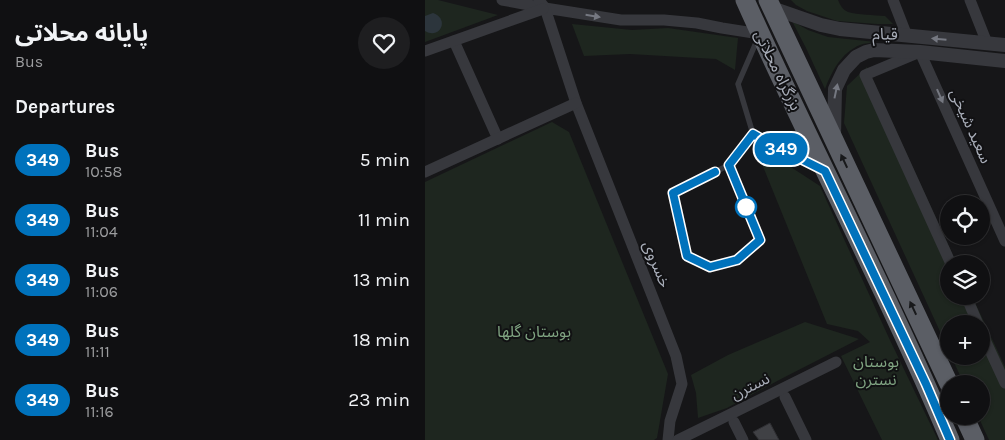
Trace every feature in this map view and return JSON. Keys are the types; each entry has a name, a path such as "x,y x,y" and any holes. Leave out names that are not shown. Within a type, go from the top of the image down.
{"highway":[{"name":"بزرگراه محلاتی","path":"745,0 903,335 950,440"},
{"name":"بزرگراه محلاتی","path":"770,4 945,375"},
{"path":"903,335 913,343 919,342 923,328"},
{"path":"933,401 936,389 940,387"},
{"path":"968,425 975,440"}],"street":[{"path":"502,0 542,4 621,20 663,20 697,23 760,34"},
{"path":"893,0 901,35 892,39 894,50"},
{"path":"971,0 987,43"},
{"path":"425,51 454,41 542,4"},
{"name":"خسروی","path":"542,4 576,103 676,356 682,384 670,421 668,440"},
{"name":"قیام","path":"770,4 821,25 840,29 1005,45"},
{"path":"454,41 497,139"},
{"name":"قیام","path":"834,139 835,89 844,70 856,57 866,52 874,50 920,52 1003,64"},
{"path":"920,52 865,75 947,255"},
{"name":"سعید شیخی","path":"920,52 1005,242"},
{"path":"427,167 497,139 576,103"},
{"path":"990,350 1005,383"},
{"name":"نسترن","path":"677,440 836,362"},
{"path":"785,397 806,440"},
{"path":"734,422 743,440"}],"lane":[{"path":"760,34 738,84 753,134 825,171"},
{"path":"729,165 760,240 737,260 710,267 687,256 673,193 729,165 753,134"}],"green space":[{"path":"425,0 438,0 498,15 425,42"},
{"path":"791,0 838,0 848,12 885,16 893,24 837,21 807,11"},
{"path":"792,21 808,30 828,37 876,42 860,45 847,53 834,69 825,89"},
{"path":"572,24 632,30 668,28 738,38 735,70 716,59 630,54 584,56"},
{"path":"867,67 940,227 940,245 948,245 953,255 940,255 940,305 976,305 981,315 940,315 940,331 844,123 847,86"},
{"name":"بوستان گلها","path":"552,122 569,132 668,374 657,438 654,440 425,440 425,182"},
{"name":"بوستان نسترن","path":"767,157 780,160 820,186 888,336 938,440 882,440 841,356 870,342 858,331 827,324 760,159"},
{"path":"805,322 859,339 727,408 698,418 696,393 691,375 728,355"},
{"path":"990,335 1005,367 1005,440 989,440 982,425 990,425 990,375 960,375 955,365 990,365"}],"shaded area":[{"path":"433,13 438,16 442,24 439,31 430,33 425,31 425,16"}],"building":[{"path":"770,423 779,440 759,440 753,432"}],"bus line":[{"name":"349","path":"715,172 673,193 687,256 710,267 737,260 760,240 729,165 753,134 825,171 926,384 950,440"}]}
